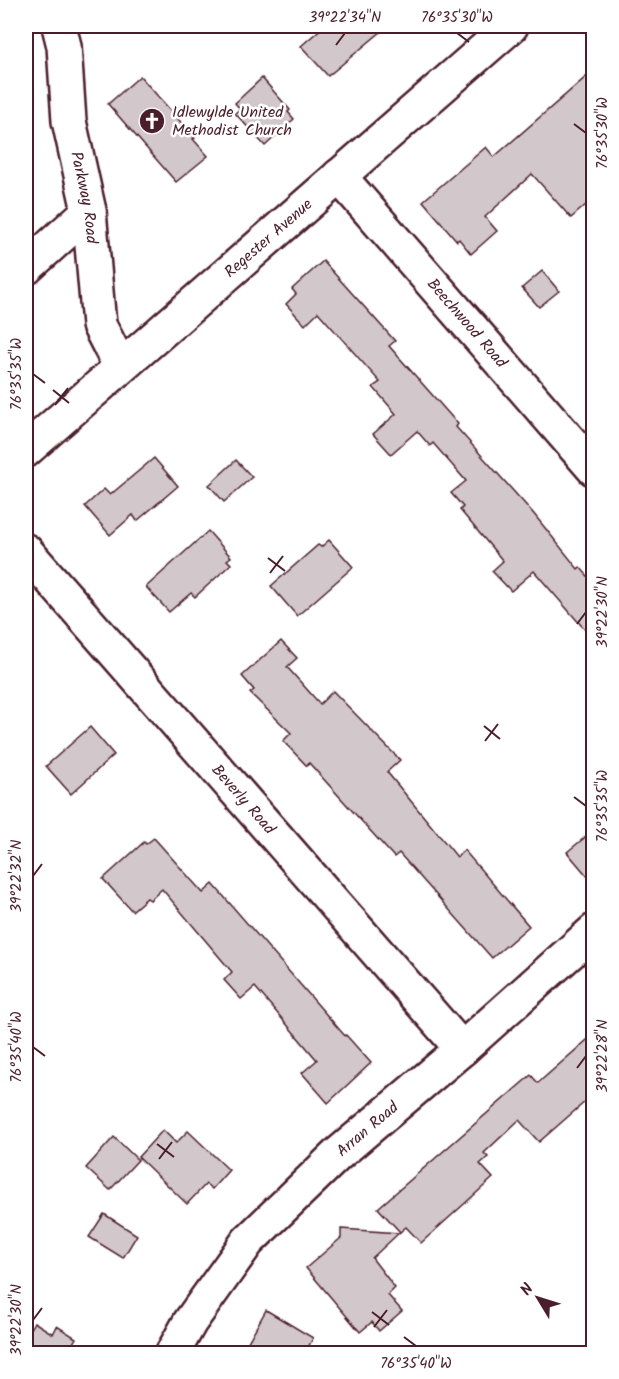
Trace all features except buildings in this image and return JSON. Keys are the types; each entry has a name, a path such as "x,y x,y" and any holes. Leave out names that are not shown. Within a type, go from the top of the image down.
{"street":[{"name":"Parkway Road","path":"59,26 64,46 69,120 89,211 99,325 120,366"},
{"name":"Regester Avenue","path":"26,450 511,26"},
{"name":"Beechwood Road","path":"339,176 594,469"},
{"path":"26,268 89,211"},
{"name":"Beverly Road","path":"26,551 462,1049"},
{"name":"Arran Road","path":"172,1353 190,1322 248,1241 337,1155 462,1049 594,931"}],"place":[{"name":"Idlewylde United Methodist Church","path":"152,121"}]}
